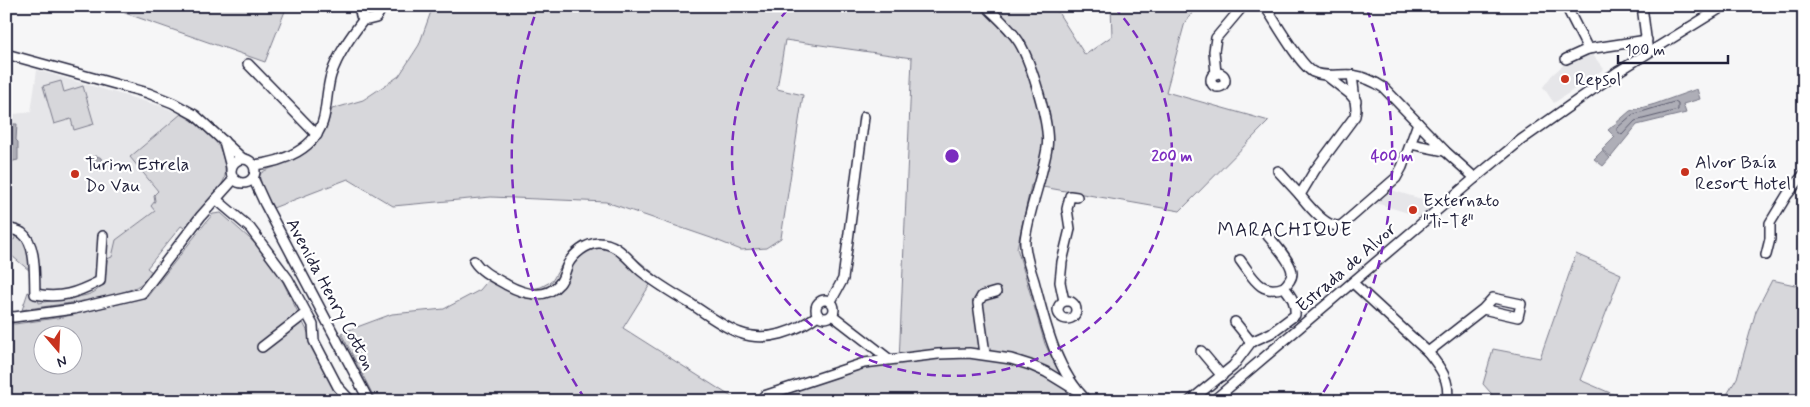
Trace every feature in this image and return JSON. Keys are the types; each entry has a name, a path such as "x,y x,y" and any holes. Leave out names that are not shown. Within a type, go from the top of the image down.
{"street":[{"path":"359,6 359,12 364,19 372,20 376,18 380,11 380,6"},
{"path":"986,6 1009,28 1028,61 1047,129 1047,147 1025,242 1027,256 1046,325 1063,368 1079,393 1087,401"},
{"path":"1216,74 1214,51 1216,38 1243,6"},
{"path":"1265,6 1304,64 1314,72 1327,76 1346,90 1356,101"},
{"path":"1566,6 1588,49"},
{"path":"1642,6 1648,53"},
{"name":"Estrada de Alvor","path":"1213,401 1521,140 1619,71 1724,6"},
{"path":"254,165 278,161 291,156 317,135 324,119 331,76 340,53 364,19"},
{"path":"1566,59 1588,49 1646,40"},
{"path":"6,54 148,93 173,103 194,115 224,141 243,159 248,160 254,165 255,170 249,181 240,184 234,179 224,141"},
{"path":"248,64 317,135"},
{"path":"1327,76 1352,75 1366,78 1384,88 1445,151 1475,178"},
{"path":"1300,195 1315,170 1355,116 1356,101 1352,75"},
{"path":"831,301 843,279 864,117"},
{"path":"1278,172 1308,206 1331,226 1337,227 1342,225 1396,178 1418,123"},
{"path":"1411,144 1445,151"},
{"path":"231,167 236,161 243,159"},
{"path":"1766,255 1770,239 1770,223 1787,195 1804,174"},
{"path":"6,316 14,317 74,310 142,292 234,179"},
{"name":"Avenida Henry Cotton","path":"249,181 265,204 369,401"},
{"path":"1064,301 1060,282 1062,262 1070,229 1067,209 1070,196 1077,197"},
{"path":"217,200 250,228 264,244 288,279 313,325 314,340 338,387 351,401"},
{"path":"6,228 20,231 27,237 32,248 35,294 52,297 79,291 100,281 103,236"},
{"path":"1240,260 1259,285 1269,290 1284,287 1290,280 1292,272 1288,263 1268,236"},
{"path":"474,261 479,269 519,291 541,294 552,290 559,284 569,262 583,248 590,244 607,244 614,246 648,277 741,333 759,336 791,331 805,325 818,315"},
{"path":"1353,283 1428,352 1446,377 1449,393 1447,401"},
{"path":"1190,401 1233,366 1251,342 1272,333 1295,316 1296,306 1284,287"},
{"path":"985,354 978,303 982,296 996,292"},
{"path":"826,299 831,301 835,308 832,315 825,318 818,315 816,307 818,302 826,299"},
{"path":"1064,301 1073,302 1076,308 1076,313 1068,319 1062,318 1058,314 1058,306 1064,301"},
{"path":"1428,352 1483,309"},
{"path":"262,347 306,313"},
{"path":"1046,325 1058,314"},
{"path":"832,315 889,359"},
{"path":"1235,322 1251,342"},
{"path":"1201,351 1222,376"},
{"path":"764,396 841,370 889,359 938,354 985,354 1011,359 1046,372 1079,393"}],"shaded area":[{"path":"105,6 287,6 265,62"},
{"path":"433,6 1054,6 1085,55 1112,36 1111,6 1198,6 1185,22 1166,92 1269,121 1180,211 1031,185 1017,248 1045,344 1070,394 1077,401 764,401 865,368 899,362 912,58 785,40 777,89 803,95 781,238 766,248 741,250 606,202 491,197 393,206 348,179 273,208 263,189 259,175 302,152 313,143 325,129 332,109 363,100 399,76 419,45"},
{"path":"1592,54 1604,69 1554,103 1543,87 1552,75 1570,59"},
{"name":"Turim Estrela Do Vau","path":"37,70 161,106 181,114 130,157 158,192 153,205 156,211 125,233 109,296 22,310 28,292 30,271 6,251 6,115 31,112"},
{"path":"61,81 64,92 83,86 94,124 74,130 71,119 54,124 43,86"},
{"path":"181,114 208,133 222,153 225,165 225,178 212,199 186,229 181,226 147,268 152,272 141,284 118,294 102,298 22,310 28,292 38,299 39,303 85,295 92,293 101,286 105,275 107,259 112,257 116,240 155,211 151,206 155,201 154,195 158,191 130,157"},
{"name":"Externato \"Ti-Té\"","path":"1391,190 1435,203 1421,217 1376,203"},
{"path":"221,213 267,254 274,264 342,401 6,401 6,323 15,324 63,317 147,297 213,214"},
{"path":"16,235 27,246 30,271 6,251 6,237 14,240"},
{"path":"609,239 656,275 623,328 738,401 376,401 341,333 392,314 444,309 480,290 495,272 514,285 528,290 541,287 552,281 570,251 582,242"},
{"path":"1576,254 1621,274 1580,380 1629,401 1498,401 1483,384 1493,349 1540,358"},
{"path":"1772,280 1804,287 1804,401 1723,401 1737,378 1756,311"}],"water":[{"path":"1697,89 1700,99 1683,104 1686,113 1637,125 1611,157 1602,150 1615,137 1608,130 1630,111"},
{"path":"6,124 17,124 18,160 9,162 7,160 6,142 9,140 9,134 6,134"},
{"path":"1602,151 1610,158 1603,166 1594,159"},
{"path":"96,156 101,158 103,163 101,168 96,170 91,168 89,163 91,158"}],"place":[{"name":"Repsol","path":"1565,79"},
{"name":"Alvor Baía Resort Hotel","path":"1685,172"},
{"name":"Turim Estrela Do Vau","path":"75,174"},
{"name":"Externato \"Ti-Té\"","path":"1413,210"}],"district":[{"name":"MARACHIQUE","path":"1285,229"}]}
